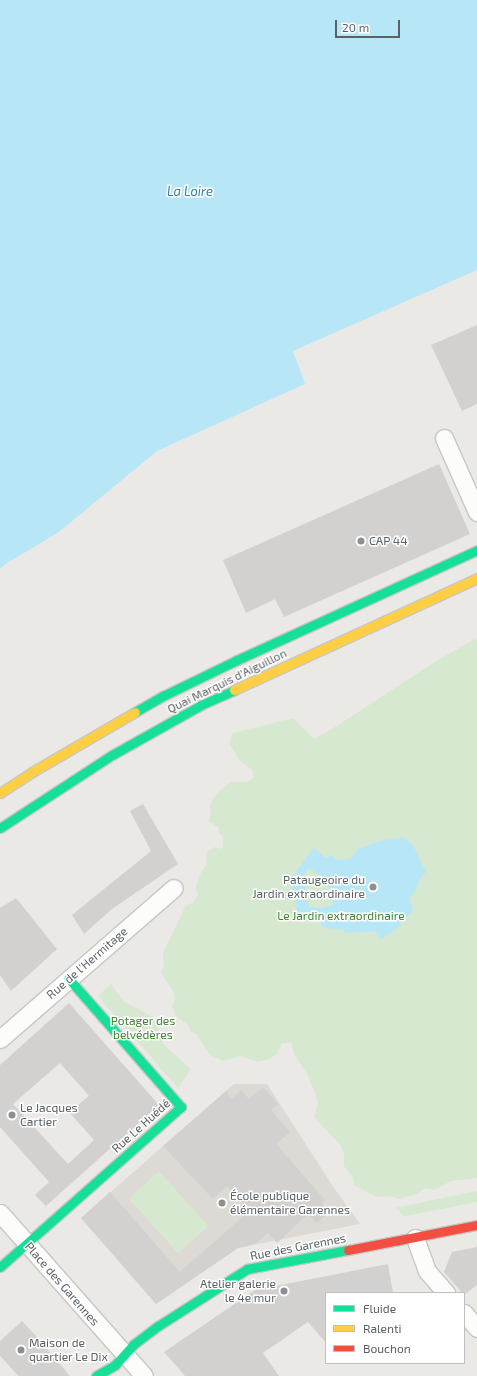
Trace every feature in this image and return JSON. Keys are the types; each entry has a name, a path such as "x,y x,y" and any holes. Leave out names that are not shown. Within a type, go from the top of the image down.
{"main road":[{"name":"Quai Marquis d'Aiguillon","path":"0,793 32,772 165,695 249,654 477,550"},
{"name":"Quai Marquis d'Aiguillon","path":"0,828 112,755 201,705 477,578"},
{"name":"Rue Le Huédé","path":"0,1267 181,1107 68,978"},
{"name":"Rue des Garennes","path":"96,1376 115,1365 134,1344 158,1326 246,1269 477,1225"}],"street":[{"path":"444,438 477,512"},
{"name":"Rue de l'Hermitage","path":"0,1038 174,888"},
{"name":"Place des Garennes","path":"0,1213 144,1376"},
{"path":"415,1238 427,1271 445,1292"},
{"path":"465,1314 477,1328"}],"shaded area":[{"name":"École publique élémentaire Garennes","path":"234,1084 267,1084 334,1188 360,1224 238,1248 156,1304 81,1218"}],"green space":[{"name":"Le Jardin extraordinaire","path":"477,638 477,1178 451,1181 434,1190 426,1188 416,1194 399,1199 389,1196 377,1197 354,1185 353,1177 344,1166 344,1153 340,1144 314,1117 318,1104 316,1095 307,1074 294,1054 291,1042 282,1044 277,1054 269,1059 258,1062 240,1056 223,1061 210,1055 196,1034 191,1032 188,1025 176,1016 172,1006 175,1000 174,992 161,973 164,967 163,953 185,907 193,902 198,895 196,886 202,870 207,864 207,852 215,847 220,849 223,847 223,837 219,833 218,827 208,821 211,815 210,807 212,800 220,790 231,782 246,782 254,777 252,770 239,760 229,743 233,733 293,718 314,739 332,729 438,660"},
{"name":"Potager des belvédères","path":"111,984 123,1001 155,1018 163,1044 191,1069 178,1088 98,996"},
{"path":"159,1171 209,1226 178,1253 129,1198"},
{"path":"477,1191 477,1202 405,1216 395,1208"}],"water":[{"name":"La Loire","path":"0,0 477,0 477,270 293,351 305,384 157,451 59,532 4,565 0,569"},
{"name":"Pataugeoire du Jardin extraordinaire","path":"403,837 413,845 426,872 420,879 413,895 409,898 413,909 411,914 400,919 401,925 395,930 381,939 374,931 346,933 343,930 322,927 320,921 324,915 317,913 303,916 297,910 291,885 297,870 314,848 326,858 331,855 338,860 350,859 358,849 380,841","holes":["309,868 324,878 331,891 333,905 321,908 309,907 303,876"]}],"building":[{"path":"477,325 477,404 462,411 431,345"},
{"name":"CAP 44","path":"439,464 470,534 284,617 275,599 246,613 223,560"},
{"path":"143,804 178,864 112,909 84,934 72,915 151,851 130,811"},
{"path":"16,898 57,949 11,991 0,975 0,908"},
{"path":"69,1003 159,1105 46,1206 35,1195 49,1182 0,1127 0,1065","holes":["60,1063 89,1096 69,1112 94,1140 68,1164 13,1104"]},
{"name":"École publique élémentaire Garennes","path":"263,1087 278,1104 271,1110 290,1132 276,1144 325,1200 322,1203 330,1212 317,1223 308,1214 277,1243 268,1233 255,1244 238,1248 156,1304 81,1218 110,1192 180,1272 249,1211 227,1186 213,1199 163,1146 226,1091 232,1099 241,1090 249,1099"},
{"path":"477,1247 477,1285 465,1294 465,1292 461,1292 444,1272 452,1252"},
{"path":"388,1264 393,1292 325,1292 325,1342 308,1322 263,1353 279,1376 185,1376 164,1352 255,1290"},
{"path":"22,1321 70,1376 18,1376 0,1356 0,1341"}],"traffic: fast":[{"path":"135,712 165,695 237,660 477,550"},
{"path":"0,828 112,755 201,705 234,690"},
{"path":"0,1267 181,1107 68,978"},
{"path":"96,1376 115,1365 134,1344 158,1326 247,1269 348,1250"}],"traffic: slow":[{"path":"234,690 477,578"},
{"path":"0,793 32,772 135,712"}],"traffic: jam":[{"path":"348,1250 477,1225"}],"place":[{"name":"CAP 44","path":"361,541"},
{"name":"Pataugeoire du Jardin extraordinaire","path":"373,887"},
{"name":"Le Jacques Cartier","path":"12,1115"},
{"name":"École publique élémentaire Garennes","path":"222,1203"},
{"name":"Atelier galerie le 4e mur","path":"284,1291"},
{"name":"Maison de quartier Le Dix","path":"21,1350"}]}
